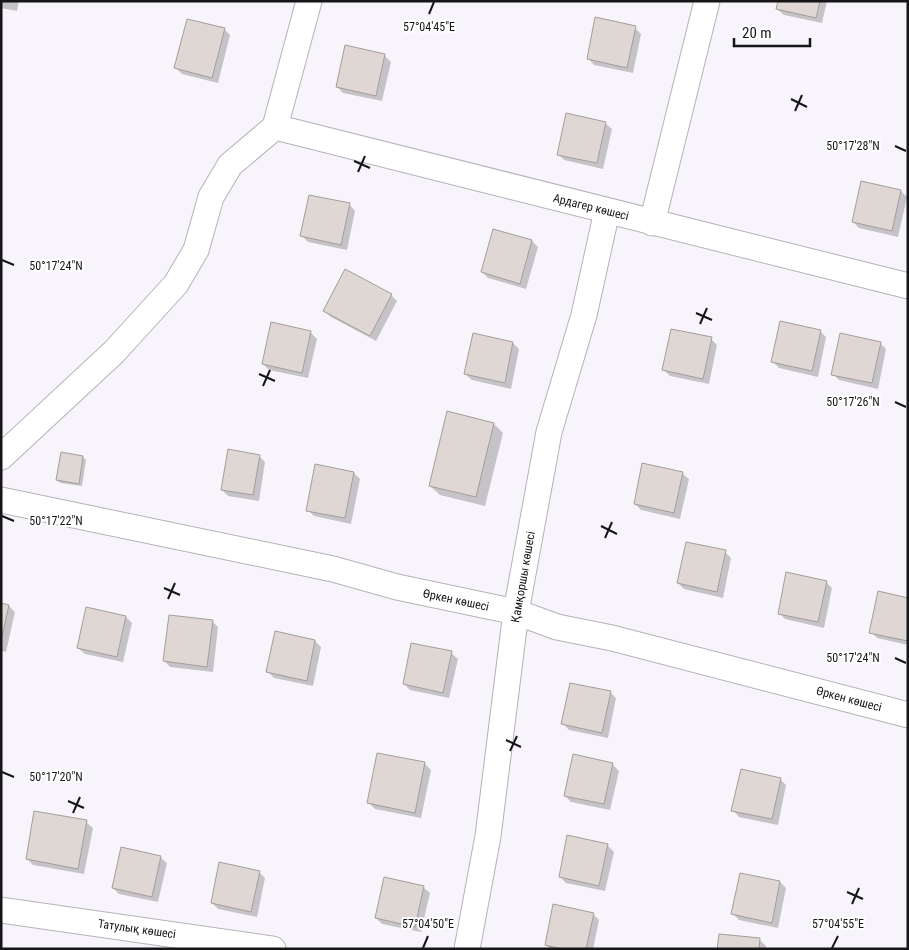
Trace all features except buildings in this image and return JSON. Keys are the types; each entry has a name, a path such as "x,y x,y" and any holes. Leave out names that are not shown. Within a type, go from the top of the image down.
{"street":[{"path":"1,457 114,352 176,284 196,250 211,197 230,165 275,127 309,1"},
{"path":"652,222 707,1"},
{"name":"Ардагер көшесі","path":"275,127 908,286"},
{"name":"Қамқоршы көшесі","path":"467,949 488,836 516,612 549,432 584,315 607,211"},
{"name":"Өркен көшесі","path":"1,500 333,568 397,587 516,612 558,626 612,638 908,715"},
{"name":"Татулық көшесі","path":"1,910 273,949"}]}
